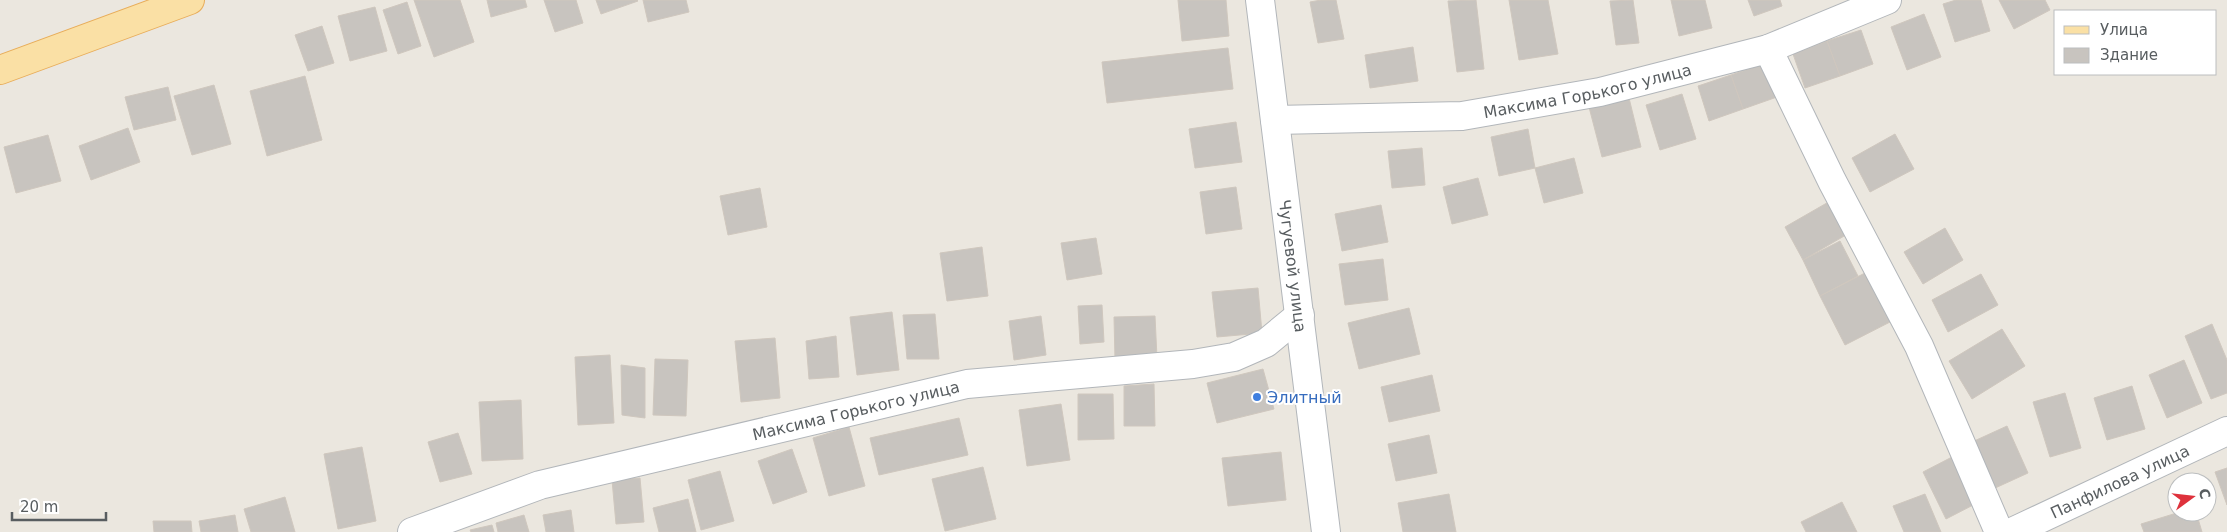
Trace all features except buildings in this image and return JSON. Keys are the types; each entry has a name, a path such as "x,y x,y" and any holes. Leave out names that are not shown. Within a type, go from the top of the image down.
{"main road":[{"path":"0,70 190,0"}],"street":[{"name":"Чугуевой улица","path":"1260,0 1326,532"},
{"name":"Максима Горького улица","path":"1275,120 1462,116 1600,92 1768,49 1887,0"},
{"path":"1768,49 1832,181 1919,346 1999,532"},
{"name":"Максима Горького улица","path":"412,532 540,485 967,384 1193,364 1234,357 1266,342 1300,316"},
{"name":"Панфилова улица","path":"2012,532 2227,431"}],"place":[{"name":"Элитный","path":"1257,397"}]}
